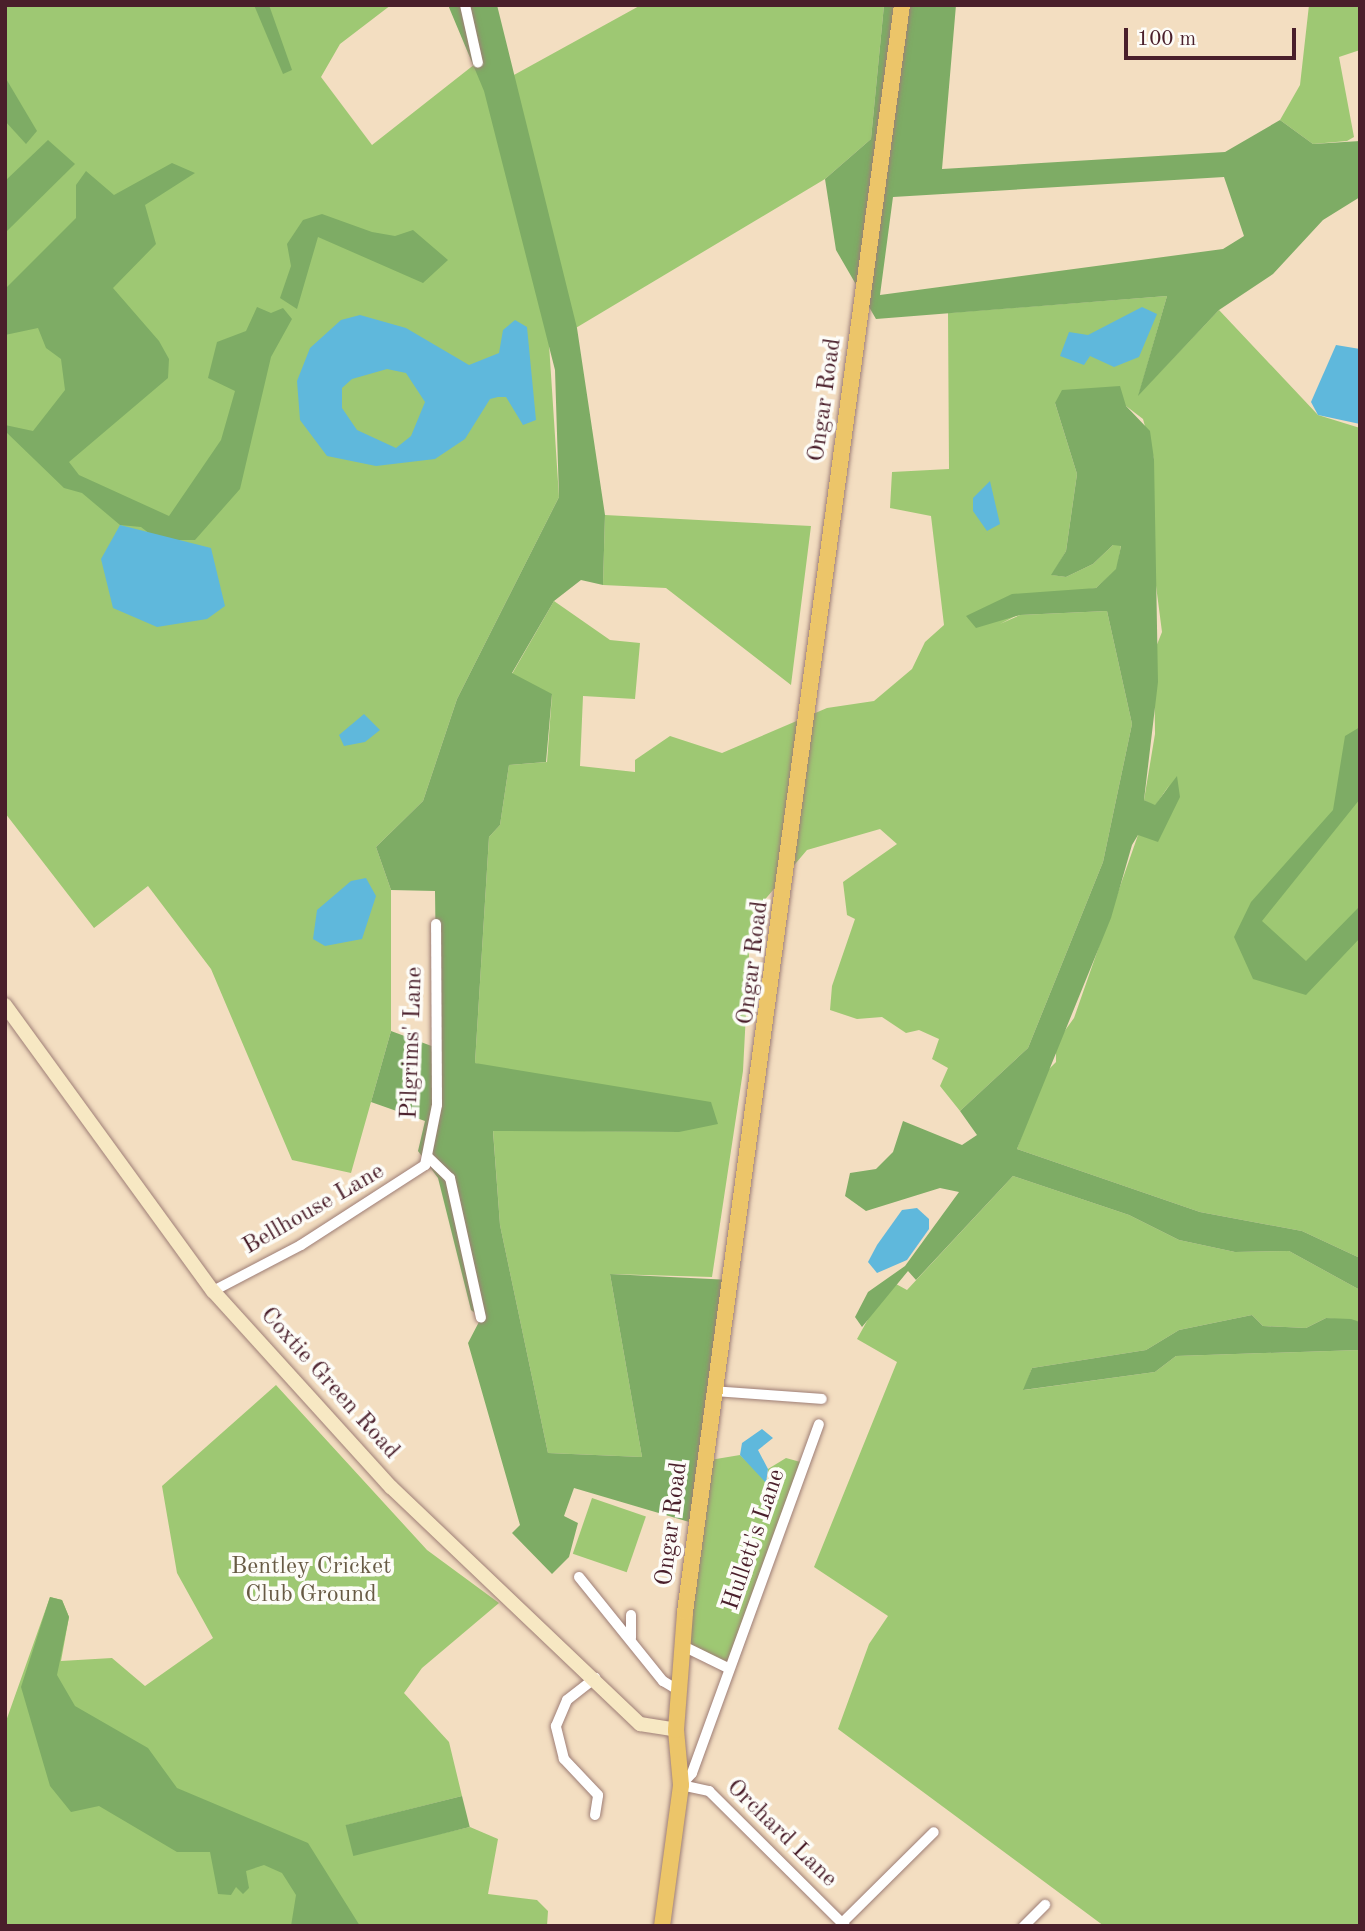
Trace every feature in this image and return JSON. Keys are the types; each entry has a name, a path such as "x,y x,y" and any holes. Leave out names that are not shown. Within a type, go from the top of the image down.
{"main road":[{"name":"Ongar Road","path":"662,1926 681,1786 676,1730 681,1645 713,1391 764,1063 902,5"}],"street":[{"path":"464,5 478,62"},
{"name":"Pilgrims' Lane","path":"436,924 436,1105 427,1156 450,1178 481,1318"},
{"name":"Coxtie Green Road","path":"5,1005 213,1291 434,1531 595,1678 640,1724 676,1730"},
{"name":"Bellhouse Lane","path":"213,1291 388,1194 425,1166 427,1156"},
{"path":"713,1391 822,1399"},
{"name":"Hullett's Lane","path":"681,1786 692,1773 726,1667 740,1648 819,1424"},
{"path":"579,1577 631,1638 663,1681 678,1690"},
{"path":"631,1615 631,1638"},
{"path":"681,1645 726,1667"},
{"path":"594,1815 598,1795 564,1759 556,1726 566,1700 595,1678"},
{"name":"Orchard Lane","path":"681,1786 709,1791 844,1924"},
{"path":"844,1924 934,1832"},
{"path":"1024,1926 1045,1905"}],"green space":[{"path":"5,5 391,5 340,44 321,77 372,145 475,64 485,91 641,5 884,5 871,139 825,179 549,344 559,497 457,699 423,801 376,847 391,890 391,1031 351,1173 292,1160 211,969 148,886 94,928 5,813"},
{"path":"254,5 269,5 292,70 283,74"},
{"path":"448,5 497,5 577,328 605,515 603,585 581,580 554,601 512,673 552,694 546,762 509,765 500,825 489,837 475,1063 711,1102 718,1124 679,1132 493,1131 500,1225 548,1453 642,1457 610,1274 731,1280 696,1524 574,1488 564,1516 578,1523 569,1557 552,1574 512,1533 520,1525 468,1343 481,1318 471,1310 438,1178 418,1151 425,1121 371,1102 391,1031 437,1048 435,891 391,890 376,847 423,801 457,699 559,497 555,370 484,91"},
{"path":"884,5 956,5 942,169 1225,152 1280,120 1313,144 1360,141 1360,197 1323,220 1273,274 1219,310 1138,396 1167,296 876,319 836,250 825,179 871,139","holes":["1224,177 1244,236 1223,249 880,295 893,197"]},
{"path":"1309,5 1360,7 1360,50 1339,57 1354,137 1347,141 1313,144 1280,120 1300,85"},
{"path":"5,77 37,131 26,144 5,121"},
{"path":"48,140 75,164 5,233 5,181"},
{"path":"172,163 195,173 145,205 156,244 113,288 159,341 169,359 168,378 69,462 79,475 169,516 221,440 235,391 208,378 217,342 246,331 257,307 271,313 283,308 292,319 271,357 240,489 195,540 158,540 141,527 120,525 82,493 64,488 5,431 5,425 33,431 65,390 61,359 46,348 38,328 5,335 5,289 76,218 76,185 86,171 114,195"},
{"path":"322,214 372,232 395,236 413,230 448,260 423,283 318,237 297,309 280,298 291,266 287,244 303,220"},
{"path":"1167,296 1139,394 1219,310 1318,415 1360,428 1360,1258 1302,1231 1200,1212 1017,1149 1044,1074 1056,1062 1056,1043 1074,1018 1138,835 1170,784 1155,806 1144,800 1155,734 1154,652 1162,632 1151,547 1154,459 1143,419 1126,406 1055,403 1077,474 1066,551 1052,575 1066,577 1093,564 1113,545 1121,545 1117,569 1096,588 1059,594 1000,624 1020,615 1107,611 1132,724 1103,862 1028,1048 960,1111 940,1086 948,1068 932,1059 939,1039 919,1030 906,1033 882,1017 857,1019 830,1010 832,986 855,919 847,915 843,882 897,844 880,829 807,850 751,916 743,1071 712,1277 610,1274 642,1457 548,1453 500,1225 493,1130 679,1132 475,1063 489,837 500,825 509,765 547,762 552,695 512,674 554,601 610,640 640,643 635,699 583,696 580,766 635,772 635,760 670,736 722,753 827,708 874,701 912,669 925,642 944,625 931,516 890,508 892,472 949,469 948,313"},
{"path":"1120,386 1126,406 1150,431 1154,459 1158,682 1144,800 1155,805 1177,776 1180,797 1158,842 1138,835 1132,845 1111,918 1017,1149 1200,1212 1302,1231 1360,1258 1360,1290 1289,1251 1235,1252 1179,1240 1129,1215 1013,1176 916,1280 908,1271 862,1327 855,1317 868,1292 905,1266 959,1192 940,1188 866,1211 845,1196 850,1173 876,1169 893,1152 903,1121 962,1145 977,1135 960,1111 1028,1048 1103,862 1132,724 1107,611 1020,615 976,628 966,616 1012,594 1096,588 1116,569 1121,546 1113,545 1093,564 1066,577 1051,575 1066,551 1077,474 1055,403 1062,390"},
{"path":"605,515 811,526 791,685 666,588 603,585"},
{"path":"1360,727 1360,799 1262,921 1306,961 1360,906 1360,938 1306,995 1253,979 1234,937 1251,902 1333,810 1345,736"},
{"path":"1013,1176 1129,1215 1179,1240 1235,1252 1289,1251 1360,1290 1360,1322 1326,1318 1306,1328 1263,1326 1252,1315 1179,1330 1146,1350 1032,1368 1024,1390 1155,1372 1176,1356 1360,1350 1360,1926 1104,1926 838,1729 869,1644 888,1616 814,1567 897,1362 857,1339 877,1303 896,1284 907,1290"},
{"path":"1252,1315 1263,1326 1306,1328 1326,1318 1351,1319 1360,1322 1360,1350 1176,1356 1155,1372 1023,1390 1032,1368 1146,1350 1179,1330"},
{"name":"Bentley Cricket Club Ground","path":"276,1385 427,1550 499,1603 422,1668 404,1693 449,1742 462,1796 347,1825 361,1852 470,1827 498,1839 488,1894 537,1900 548,1911 547,1926 5,1926 5,1724 50,1597 62,1600 69,1617 61,1661 112,1658 145,1686 213,1638 177,1573 162,1486"},
{"path":"740,1455 769,1482 768,1469 786,1458 804,1463 726,1667 681,1645 704,1461"},
{"path":"592,1498 646,1517 627,1572 573,1554"},
{"path":"50,1597 62,1600 69,1617 57,1675 75,1706 148,1748 177,1788 308,1843 360,1926 291,1926 296,1895 282,1873 264,1865 246,1871 249,1888 243,1894 236,1887 231,1895 218,1894 210,1852 177,1852 99,1806 71,1812 50,1786 21,1687"},
{"path":"462,1796 470,1827 353,1856 346,1825"}],"water":[{"path":"1142,307 1157,314 1139,357 1114,367 1090,356 1084,365 1060,356 1069,332 1088,335"},
{"path":"360,315 406,328 469,365 499,353 503,330 515,320 527,327 536,420 523,425 506,397 498,397 490,399 465,439 435,459 376,466 327,456 300,420 297,381 310,348 341,320","holes":["387,369 406,373 425,402 411,436 396,448 357,430 342,408 342,388 352,379"]},
{"path":"1336,345 1360,349 1360,424 1318,415 1311,402"},
{"path":"990,481 1000,524 987,531 973,511 973,498"},
{"path":"120,525 211,548 225,606 207,619 157,627 113,608 101,559"},
{"path":"364,714 380,730 365,742 344,746 339,735"},
{"path":"366,878 376,896 362,939 325,946 313,939 317,910 351,881"},
{"path":"917,1208 929,1219 929,1229 907,1260 877,1273 868,1262 877,1245 902,1210"},
{"path":"762,1429 773,1438 758,1450 768,1469 766,1483 740,1455 742,1443"}]}
